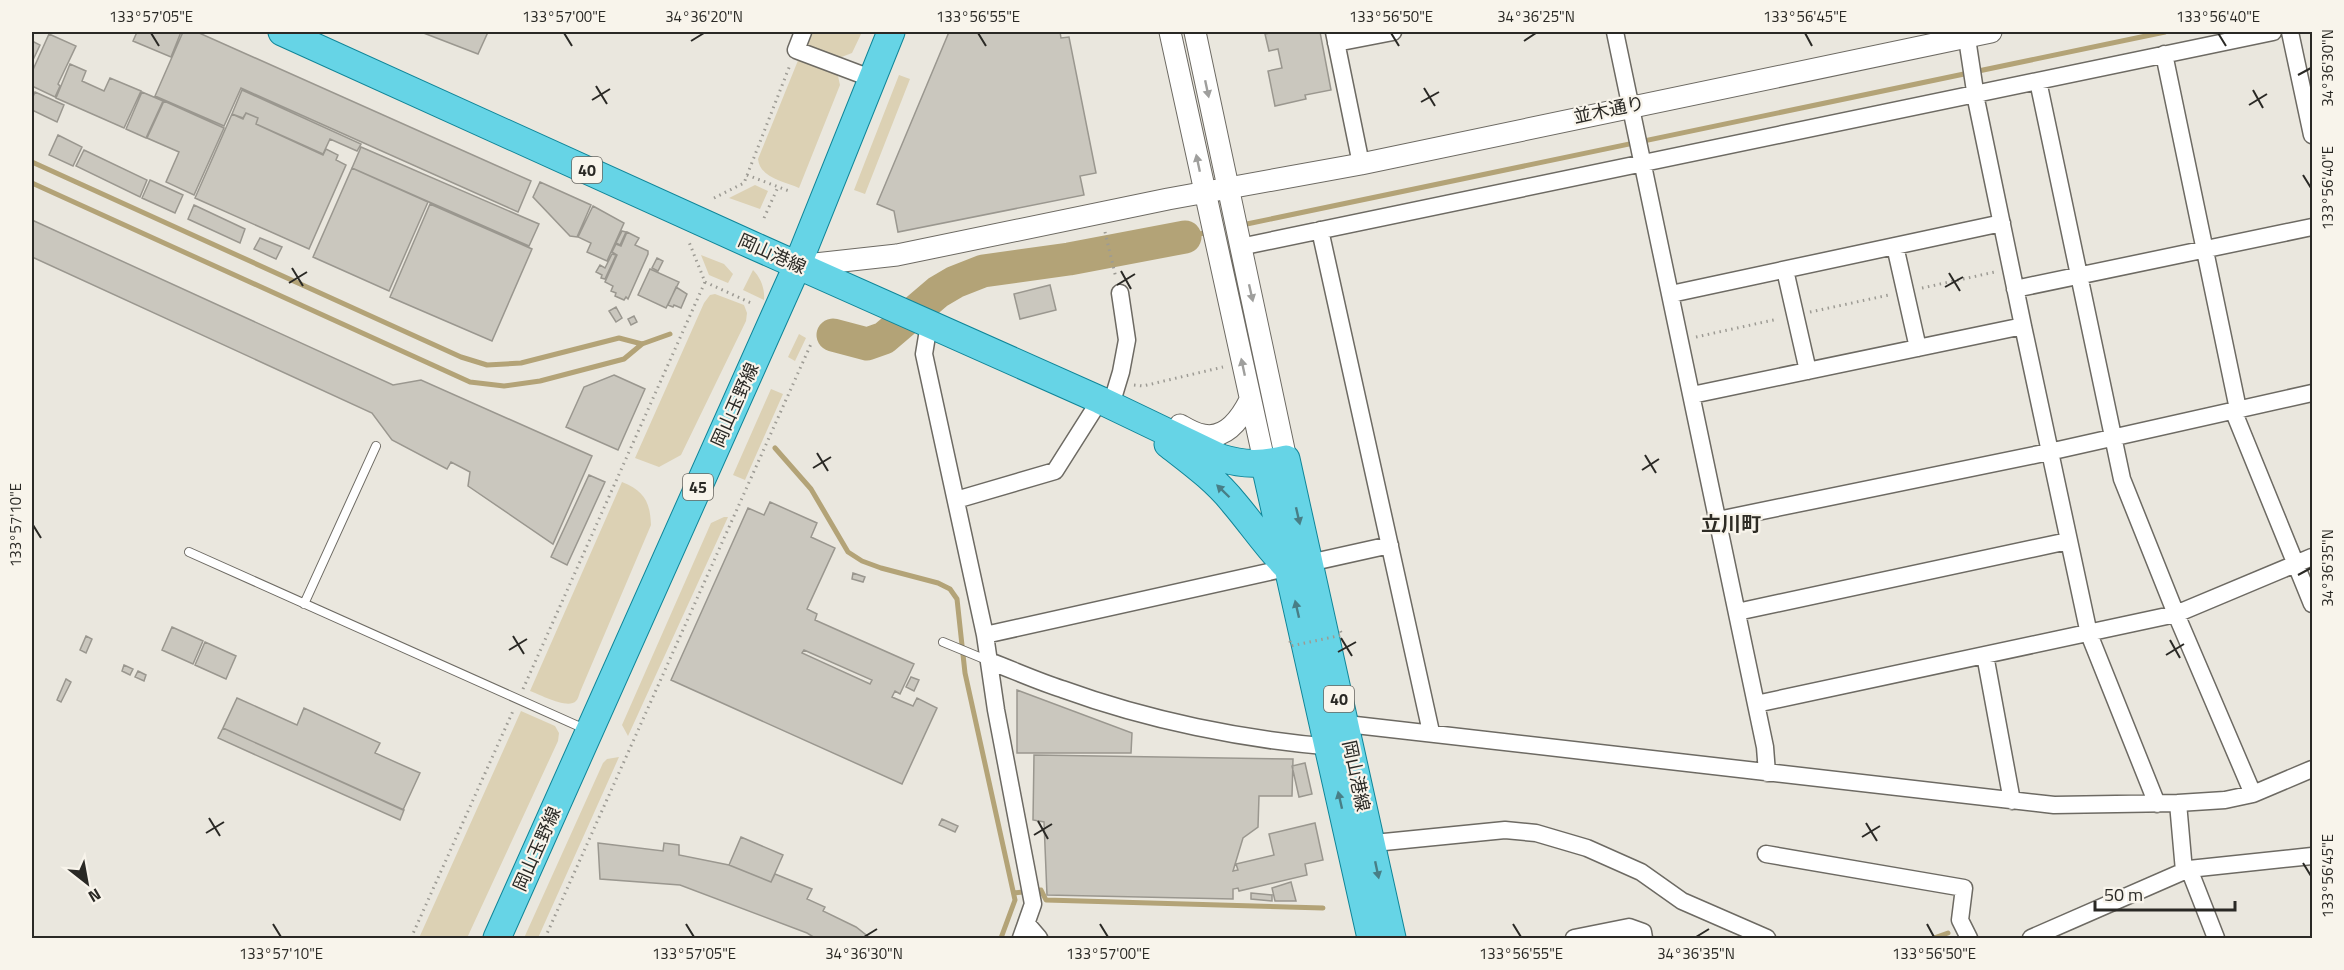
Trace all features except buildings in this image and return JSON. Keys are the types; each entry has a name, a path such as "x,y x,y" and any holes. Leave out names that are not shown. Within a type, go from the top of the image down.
{"main road":[{"name":"岡山港線","path":"282,32 893,309 1115,401 1221,458 1240,464 1276,462 1360,844 1371,939"},
{"name":"岡山玉野線","path":"497,939 797,266 891,32"},
{"name":"40","path":"1115,401 1207,476 1232,500 1269,549 1298,566"},
{"name":"岡山港線","path":"1360,844 1392,939"}],"street":[{"path":"803,32 796,50 873,79"},
{"path":"1170,32 1250,400 1276,462"},
{"path":"1195,32 1268,368 1276,462"},
{"path":"1361,164 1335,37 1393,32"},
{"path":"1616,32 1765,747 1767,773"},
{"name":"並木通り","path":"797,266 897,255 1361,164 1966,34 1990,32"},
{"path":"1237,233 1320,230 1642,157 1975,89 2038,81 2273,32"},
{"path":"2290,32 2313,135"},
{"path":"1966,34 2015,289 2089,634 2157,804"},
{"path":"2164,54 2205,249 2235,410 2313,604"},
{"path":"2038,81 2122,479 2176,614 2253,794"},
{"path":"1671,294 2002,223"},
{"path":"2015,289 2313,227"},
{"path":"1320,230 1431,732"},
{"path":"1895,246 1918,348"},
{"path":"1785,270 1808,371"},
{"path":"956,500 1055,471 1115,401 1127,340 1118,286"},
{"path":"928,324 924,354 985,634 982,658 1033,904 1024,931 1039,939"},
{"path":"1692,395 2023,326"},
{"path":"1718,520 2049,452 2313,393"},
{"path":"1115,401 1168,420 1201,435 1211,436 1232,426 1243,414 1250,400"},
{"path":"1737,612 2068,541"},
{"path":"985,634 1390,545"},
{"path":"1756,704 2176,614 2313,557"},
{"path":"1985,655 2012,801"},
{"path":"982,658 1063,690 1178,723 1224,732 1336,735 1431,732 2054,805 2157,804 2225,800 2253,794 2313,769"},
{"path":"2178,803 2187,870 2216,939"},
{"path":"1360,844 1505,830 1536,833 1587,848 1641,872 1682,901 1767,939"},
{"path":"1766,854 1964,888 1960,920 1969,939"},
{"path":"2031,939 2187,870 2313,856"},
{"path":"1574,939 1629,927 1642,932 1644,939"}],"lane":[{"path":"304,604 376,447"},
{"path":"189,552 591,732"},
{"path":"943,642 982,658"}],"path":[{"path":"714,198 744,183 796,50"},
{"path":"747,175 789,191"},
{"path":"765,218 778,187"},
{"path":"1105,230 1118,286"},
{"path":"688,240 705,282 751,303"},
{"path":"1681,340 2011,269"},
{"path":"411,939 705,282"},
{"path":"545,939 811,344"},
{"path":"1115,401 1143,386 1223,367"},
{"path":"1290,641 1291,646 1301,644 1342,635 1341,630"}],"shaded area":[{"path":"811,32 862,32 852,53 839,58 806,44"},
{"path":"799,58 835,73 840,85 799,188 768,175 763,171 758,159"},
{"path":"899,75 910,79 865,194 854,190"},
{"path":"755,185 768,191 760,209 729,198"},
{"path":"701,255 724,264 733,274 728,283 709,275"},
{"path":"753,270 762,284 764,300 743,290"},
{"path":"715,294 744,305 747,313 746,321 681,455 659,467 635,458 704,303 710,295"},
{"path":"799,334 806,338 795,361 788,357"},
{"path":"771,389 783,394 745,480 733,475"},
{"path":"622,482 641,493 649,509 651,525 576,701 567,704 560,703 530,691"},
{"path":"728,517 628,736 622,725 711,523"},
{"path":"521,711 555,726 559,733 558,741 467,938 419,938"},
{"path":"619,757 538,938 524,938 603,763 607,759"}],"waterway":[{"path":"1242,225 2165,32"},
{"path":"32,162 461,357 487,365 521,363 619,338 642,344 670,334"},
{"path":"32,183 470,382 504,386 540,381 624,359 642,344"},
{"path":"1185,237 1209,232"},
{"path":"833,335 867,344 884,338 938,292 955,282 983,271 1069,259 1185,237"},
{"path":"775,448 811,489 848,552 862,561 881,568 938,583 950,589 957,599 965,673 1015,900 1001,938"},
{"path":"1014,893 1041,890 1046,900 1323,908"},
{"path":"1934,938 1948,933"}],"district":[{"name":"立川町","path":"1731,524"}]}
